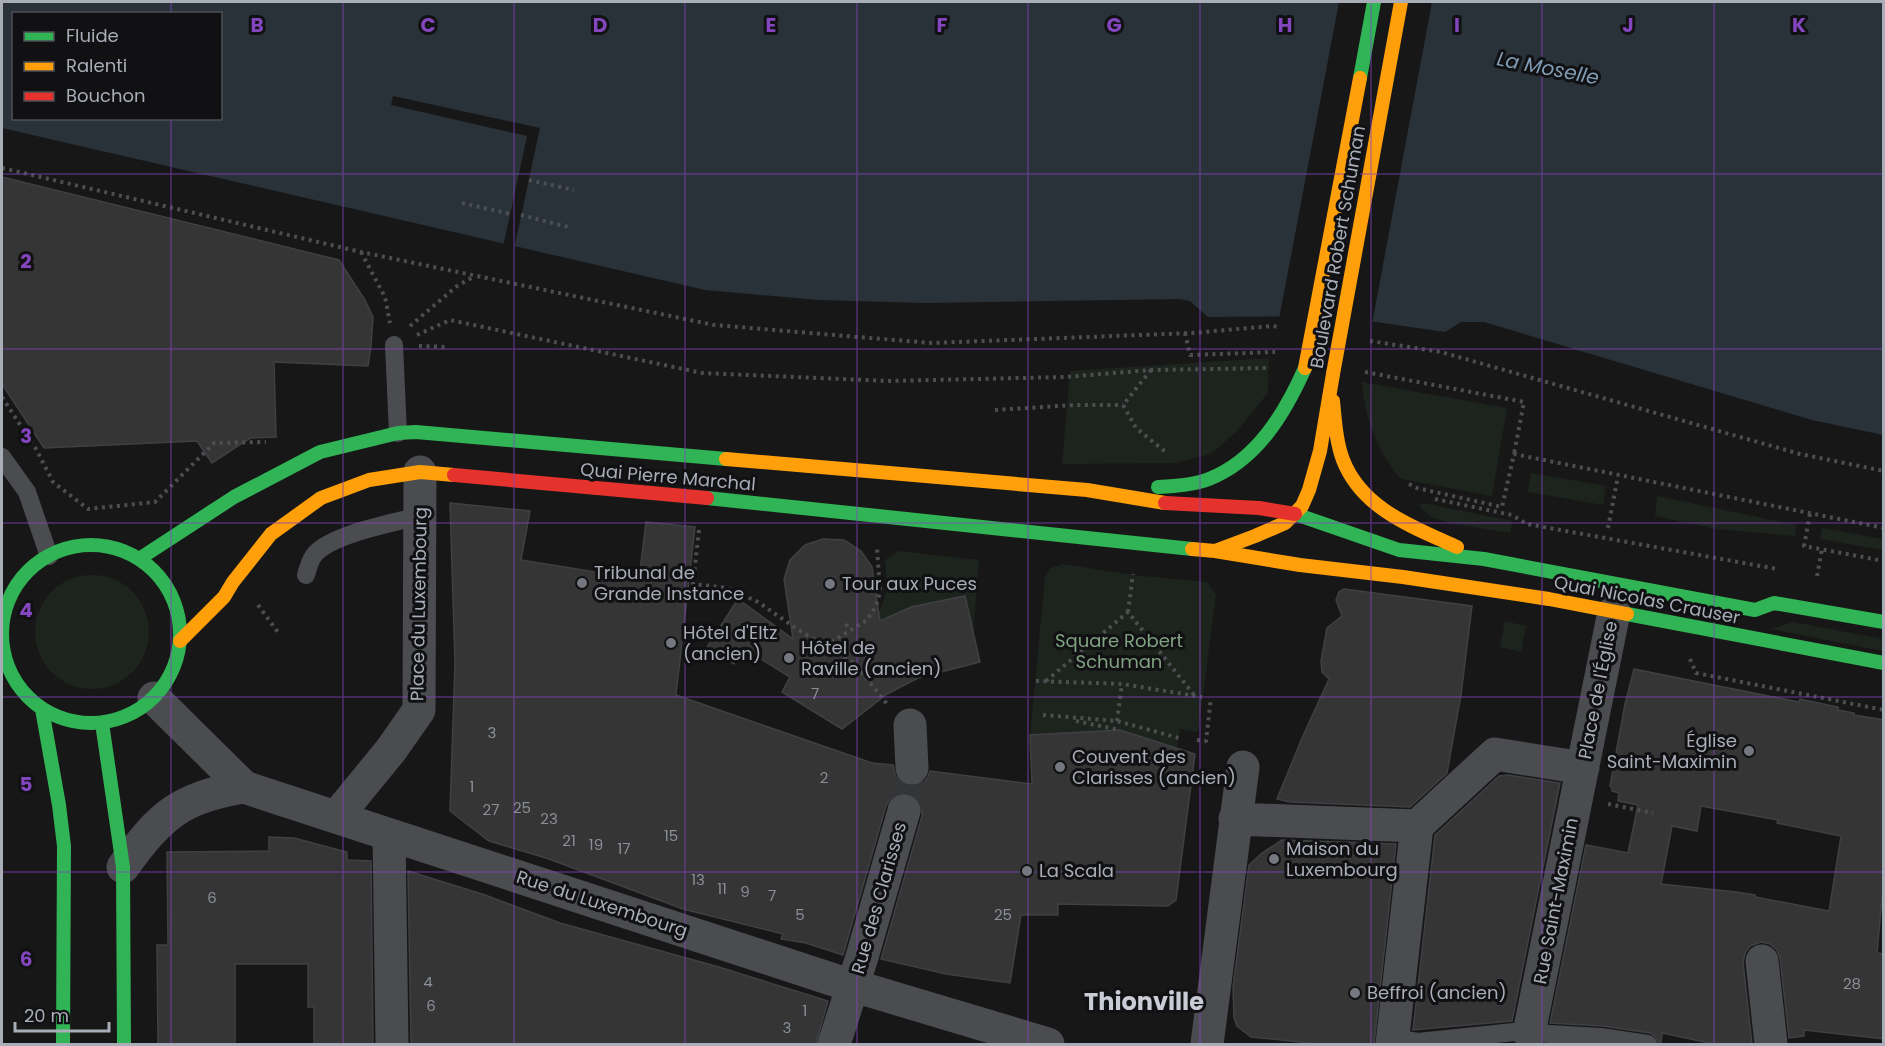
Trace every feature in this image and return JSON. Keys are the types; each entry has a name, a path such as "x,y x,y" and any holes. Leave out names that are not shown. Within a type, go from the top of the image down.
{"main road":[{"name":"Boulevard Robert Schuman","path":"1305,368 1374,2"},
{"name":"Boulevard Robert Schuman","path":"1296,514 1307,497 1315,477 1401,2"},
{"name":"Quai Pierre Marchal","path":"139,558 234,497 320,452 398,433 460,435 1106,491 1191,484 1211,479 1238,462 1266,436 1289,404 1305,368"},
{"path":"1333,374 1334,427 1339,448 1346,467 1365,498 1397,520 1484,559"},
{"name":"Quai Pierre Marchal","path":"180,641 224,597 271,534 321,498 369,480 420,472 735,501 1215,552 1403,577"},
{"name":"Quai Pierre Marchal","path":"1106,491 1144,501 1271,508 1296,514"},
{"name":"Quai Pierre Marchal","path":"1215,552 1280,526 1296,514"},
{"path":"1296,514 1399,550 1484,559"},
{"path":"90,545 115,548 139,558 155,572 168,589 177,608 181,625 177,662 168,682 154,698 130,715 102,723 81,723 61,719 42,709 24,694 11,675 3,652 2,628 6,606 16,585 31,567 64,549 90,545"},
{"name":"Quai Nicolas Crauser","path":"1484,559 1755,610 1774,603 1884,622"},
{"path":"11,568 31,567"},
{"name":"Quai Nicolas Crauser","path":"1403,577 1549,599 1884,663"},
{"path":"42,709 64,846 63,1044"},
{"path":"102,723 123,867 124,1044"}],"street":[{"name":"Place du Luxembourg","path":"363,826 374,771 419,710 420,472"},
{"name":"Place de l'Église","path":"1417,826 1496,754 1582,768 1614,612"},
{"path":"154,698 244,787 363,826 392,1044"},
{"path":"910,725 912,768"},
{"path":"1207,1044 1235,819 1244,767"},
{"name":"Rue Saint-Maximin","path":"1529,1033 1582,768"},
{"path":"123,867 147,834 175,808 196,797 244,787"},
{"name":"Rue des Clarisses","path":"834,1044 847,983 904,811"},
{"path":"1235,819 1417,826 1392,1041"},
{"name":"Rue du Luxembourg","path":"363,826 847,983 1048,1044"},
{"path":"1762,961 1771,1044"}],"lane":[{"path":"394,345 398,433"},
{"path":"2,457 27,492 49,556"},
{"path":"306,575 314,555 329,543 420,516"},
{"path":"1392,1041 1418,1042 1514,1032 1601,1036 1648,1044"}],"path":[{"path":"2,168 361,252 714,325 931,343 1185,333 1272,326 1282,328"},
{"path":"529,180 574,190"},
{"path":"462,203 510,214"},
{"path":"521,215 568,227"},
{"path":"361,252 385,297 394,345"},
{"path":"394,345 414,321 457,286 477,276"},
{"path":"394,345 450,320 702,373 888,381 1065,377 1151,370 1266,369 1275,366"},
{"path":"1185,333 1190,355 1281,352"},
{"path":"1361,340 1441,352 1800,454 1884,471"},
{"path":"1123,405 1151,370"},
{"path":"1357,370 1524,402 1502,507 1417,488 1402,481"},
{"path":"2,397 36,449 53,482 88,509 155,502 214,443 268,442"},
{"path":"995,410 1075,405 1123,405"},
{"path":"1123,405 1136,428 1172,458"},
{"path":"1514,454 1884,528"},
{"path":"1608,528 1618,476"},
{"path":"1425,497 1512,515 1527,524 1783,570"},
{"path":"1810,514 1804,546 1884,561"},
{"path":"700,520 693,584 728,588 758,602 855,664 881,698 910,725"},
{"path":"825,646 867,620 876,606 880,592 876,538"},
{"path":"1817,576 1822,549"},
{"path":"1806,574 1828,578"},
{"path":"256,603 280,634"},
{"path":"1046,681 1128,612 1194,695"},
{"path":"846,624 849,630"},
{"path":"1677,624 1696,673 1884,710"},
{"path":"1036,681 1122,684 1202,697"},
{"path":"1117,721 1122,684"},
{"path":"1818,703 1819,697"},
{"path":"1197,740 1206,741 1211,698"},
{"path":"1043,716 1117,721 1179,738"},
{"path":"1063,718 1120,730"},
{"path":"1582,768 1600,790 1606,804 1653,813"}],"green space":[{"path":"1269,358 1268,393 1236,432 1211,454 1175,463 1062,464 1070,371"},
{"path":"1362,382 1507,408 1492,496 1401,479 1385,457 1369,422"},
{"path":"1531,473 1606,486 1603,505 1528,492"},
{"path":"1657,496 1796,525 1795,536 1716,529 1655,516"},
{"path":"1423,503 1512,521 1510,533 1450,523 1431,517 1419,506"},
{"path":"1822,528 1883,539 1883,550 1820,539"},
{"path":"899,551 979,560 973,635 911,607 875,623 887,591 885,560"},
{"name":"Square Robert Schuman","path":"1063,564 1133,575 1207,582 1216,595 1198,732 1180,729 1177,748 1120,730 1030,735 1045,577 1051,568"},
{"path":"92,575 114,580 132,592 144,610 149,632 144,654 132,672 114,684 92,689 70,684 52,672 40,654 35,632 40,610 52,592 70,580"},
{"path":"1505,621 1526,626 1521,652 1500,647"},
{"path":"1793,622 1883,639 1883,651 1771,629"}],"water":[{"name":"La Moselle","path":"2,2 1883,2 1883,435 1812,420 1484,322 1461,322 1445,332 1335,316 1208,317 1190,301 1180,299 926,303 819,300 705,290 2,128"}],"pier":[{"path":"1339,2 1432,2 1372,324 1335,319 1279,319"},
{"path":"393,96 540,128 514,249 503,247 527,136 391,105"}],"building":[{"path":"2,177 339,260 365,300 373,317 368,366 274,362 276,437 250,438 212,463 197,441 44,448 2,384"},
{"path":"450,503 530,511 521,560 639,579 646,522 695,527 676,695 872,763 893,765 896,778 904,785 913,787 922,784 930,771 1032,784 1030,735 1120,730 1195,754 1176,900 1168,906 1058,904 1058,915 1021,915 1010,983 946,974 881,959 922,816 922,807 918,798 909,793 900,793 891,797 886,806 843,955 806,943 781,939 783,934 683,909 549,859 489,841 450,811 455,663"},
{"path":"823,539 844,540 861,551 872,567 880,621 911,607 965,596 980,662 918,678 887,694 842,729 782,692 790,677 743,648 734,664 707,647 738,599 793,639 784,579 790,560 805,545"},
{"path":"1344,589 1472,606 1461,695 1447,773 1410,807 1290,802 1277,799 1329,679 1322,672 1321,661 1327,628 1342,616 1336,600 1339,592"},
{"path":"1634,669 1799,702 1800,699 1838,707 1838,710 1854,713 1854,715 1884,720 1884,898 1882,898 1877,953 1884,954 1884,1039 1804,1030 1804,1036 1789,1038 1780,958 1777,950 1770,944 1761,942 1750,946 1743,962 1752,1044 1714,1044 1662,1033 1661,1044 1659,1044 1655,1036 1650,1033 1602,1026 1550,1023 1586,845 1628,853 1638,805 1618,801 1619,793 1612,791 1610,786","holes":["1701,806 1778,820 1777,823 1841,836 1829,911 1755,897 1755,895 1661,884 1672,826 1697,831"]},
{"path":"1508,775 1560,783 1512,1021 1413,1030 1435,835 1499,776"},
{"path":"269,837 294,838 347,852 347,860 371,861 373,1044 314,1044 314,1007 308,1007 308,964 235,964 235,1044 158,1044 157,945 168,945 167,852 269,851"},
{"path":"1282,840 1396,844 1374,1044 1318,1044 1251,1037 1237,1026 1234,1018 1233,987 1249,865"},
{"path":"408,871 485,895 560,923 719,967 828,1001 816,1044 411,1044"}],"tunnel":[{"path":"904,811 912,768"}],"traffic: fast":[{"path":"1360,78 1374,2"},
{"path":"1158,487 1203,481 1226,471 1241,460 1268,433 1288,402 1305,368"},
{"path":"139,559 234,497 320,452 398,433 416,432 726,459"},
{"path":"707,498 1192,549"},
{"path":"1295,514 1399,550 1484,559 1755,610 1774,603 1884,622"},
{"path":"91,545 125,552 141,560 154,571 165,584 173,600 180,634 173,668 165,684 154,697 141,708 125,716 91,723 57,716 41,708 28,697 17,684 9,668 2,634 9,600 17,584 28,571 41,560 57,552 91,545"},
{"path":"1627,614 1884,663"},
{"path":"42,709 64,846 63,1044"},
{"path":"102,723 123,867 124,1044"}],"traffic: slow":[{"path":"1333,374 1401,2"},
{"path":"1305,368 1360,78"},
{"path":"1192,549 1215,551 1255,536 1285,523 1302,506 1320,451 1333,374"},
{"path":"1333,401 1336,431 1343,460 1363,491 1376,504 1407,524 1457,547"},
{"path":"726,459 1087,490 1165,503"},
{"path":"180,641 224,597 271,534 321,498 369,480 420,472 454,475"},
{"path":"1215,551 1549,599 1627,614"}],"traffic: jam":[{"path":"454,475 707,498"},
{"path":"1165,503 1259,508 1295,514"}],"place":[{"name":"Tribunal de Grande Instance","path":"582,583"},
{"name":"Tour aux Puces","path":"830,584"},
{"name":"Hôtel d'Eltz (ancien)","path":"671,643"},
{"name":"Hôtel de Raville (ancien)","path":"789,658"},
{"name":"Église Saint-Maximin","path":"1749,751"},
{"name":"Couvent des Clarisses (ancien)","path":"1060,767"},
{"name":"Maison du Luxembourg","path":"1274,859"},
{"name":"La Scala","path":"1027,871"},
{"name":"Beffroi (ancien)","path":"1355,993"}],"district":[{"name":"Thionville","path":"1144,1002"}]}
